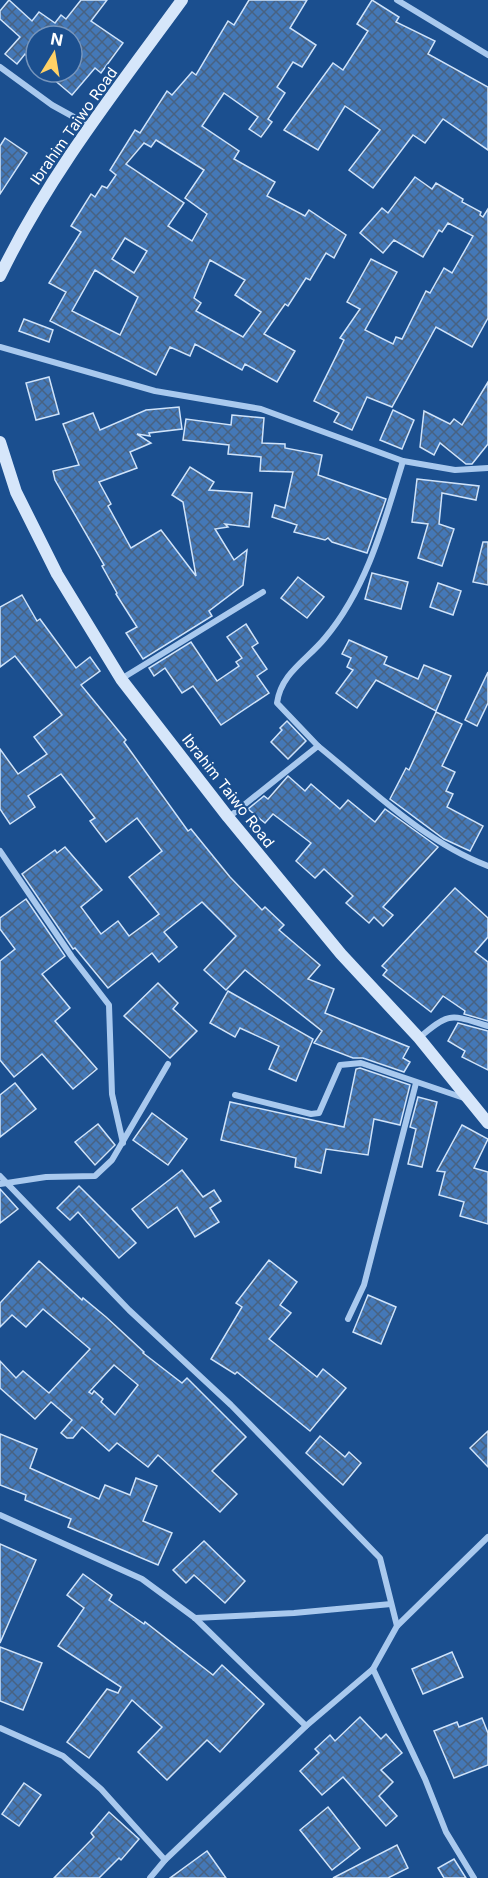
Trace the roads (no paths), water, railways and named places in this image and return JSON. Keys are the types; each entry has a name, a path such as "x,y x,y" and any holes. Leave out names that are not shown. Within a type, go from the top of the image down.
{"main road":[{"name":"Ibrahim Taiwo Road","path":"0,276 45,193 90,126 182,0"},
{"name":"Ibrahim Taiwo Road","path":"0,442 16,492 57,574 121,679 228,817 341,954 419,1038 488,1123"}],"street":[{"path":"397,0 488,55"},
{"path":"0,67 52,105 90,126"},
{"path":"0,347 155,391 261,409 403,461 454,470 488,468"},
{"path":"403,461 378,542 354,594 326,637 284,680 277,703 318,746 417,826 474,861 488,866"},
{"path":"121,679 263,592"},
{"path":"228,817 318,746"},
{"path":"0,851 72,957 110,1005 112,1094 123,1143"},
{"path":"419,1038 439,1021 451,1016 488,1026"},
{"path":"235,1095 310,1114 319,1113 340,1065 361,1063 467,1099"},
{"path":"1,1180 95,1176 112,1160 168,1064"},
{"path":"348,1319 364,1285 416,1083"},
{"path":"1,1180 129,1310 231,1406 380,1558 397,1626"},
{"path":"0,1515 142,1580 195,1618 306,1726"},
{"path":"150,1878 165,1860 306,1726 373,1668 397,1626 488,1537"},
{"path":"195,1618 294,1613 391,1604"},
{"path":"373,1668 425,1779 446,1832 474,1878"},
{"path":"0,1728 63,1755 101,1790 165,1860"}]}
